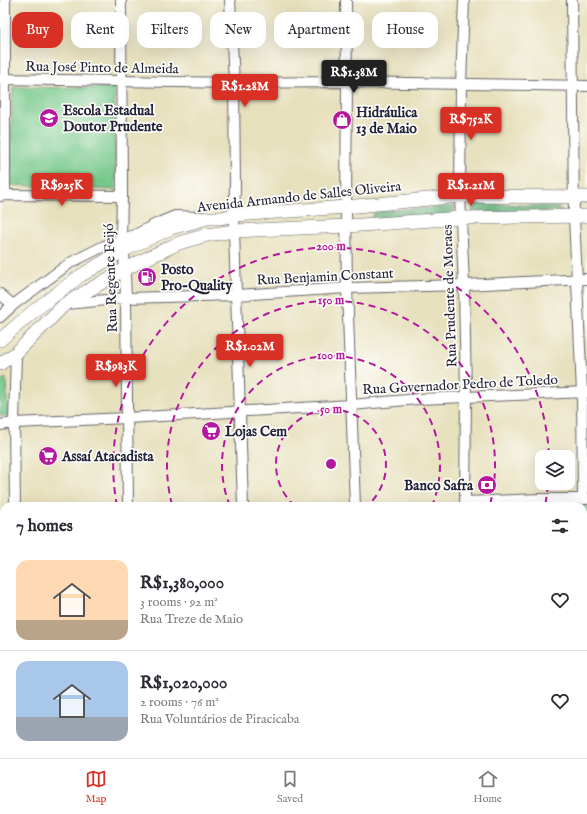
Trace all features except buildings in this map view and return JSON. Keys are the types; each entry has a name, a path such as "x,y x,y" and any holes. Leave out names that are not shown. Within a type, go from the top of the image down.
{"main road":[{"name":"Avenida Armando de Salles Oliveira","path":"0,340 35,310 123,245 171,228 208,218 460,196 587,197"},
{"name":"Avenida Armando de Salles Oliveira","path":"0,364 16,353 65,304 125,269 179,243 207,235 234,231 347,226 461,218 587,216"}],"street":[{"path":"5,0 2,196 122,196"},
{"name":"Rua Regente Feijó","path":"121,0 122,196 126,298 128,502"},
{"path":"230,0 234,83 234,231 243,502"},
{"path":"346,0 346,207 355,502"},
{"name":"Rua Prudente de Moraes","path":"464,0 461,85 460,196 464,285 466,396 465,502"},
{"path":"517,502 585,499 582,279 573,198 572,0"},
{"name":"Rua José Pinto de Almeida","path":"3,79 234,83 347,82 587,86"},
{"path":"0,317 13,305 70,263 104,246 123,245"},
{"name":"Rua Benjamin Constant","path":"65,304 126,298 236,295 348,288 464,285 582,279"},
{"path":"0,294 13,305"},
{"path":"15,502 14,423 16,353"},
{"name":"Rua Governador Pedro de Toledo","path":"0,425 14,423 240,412 466,396 584,392"}],"green space":[{"path":"13,87 114,88 116,190 9,185"},
{"path":"488,203 558,207 563,211 472,213 474,204"},
{"path":"455,206 453,215 371,219 375,211"},
{"path":"6,378 8,415 0,416 0,381"}],"place":[{"name":"Escola Estadual Doutor Prudente","path":"49,118"},
{"name":"Hidráulica 13 de Maio","path":"342,120"},
{"name":"Posto Pro-Quality","path":"147,277"},
{"name":"Lojas Cem","path":"211,431"},
{"name":"Assaí Atacadista","path":"48,456"},
{"name":"Banco Safra","path":"487,485"}]}
